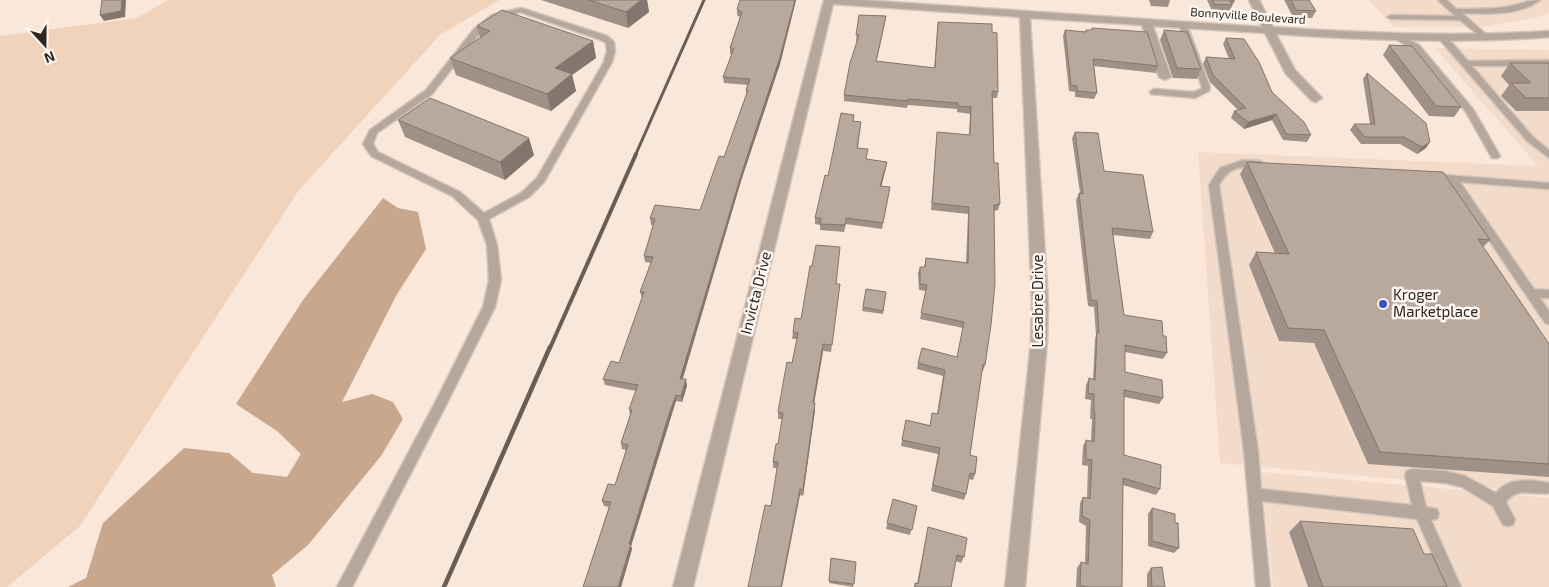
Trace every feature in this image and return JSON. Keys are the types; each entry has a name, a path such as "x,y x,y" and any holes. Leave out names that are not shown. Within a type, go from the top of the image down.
{"street":[{"path":"1254,0 1290,72 1316,98"},
{"name":"Bonnyville Boulevard","path":"829,1 1269,31 1400,38 1516,38 1549,41"},
{"name":"Invicta Drive","path":"683,587 829,1"},
{"name":"Lesabre Drive","path":"1015,587 1038,351 1040,303 1026,15"},
{"path":"1147,23 1165,77"},
{"name":"Bonnyville Boulevard","path":"1516,38 1549,34"}],"lane":[{"path":"1442,0 1485,38"},
{"path":"1454,11 1497,11 1526,5 1536,0"},
{"path":"344,587 441,403 488,307 495,280 492,245 483,218 456,194 374,154 368,144 373,132 429,92 476,31 495,17 521,10 604,38 610,42 611,51 608,62 541,180 525,195 483,218"},
{"path":"1392,17 1462,18"},
{"path":"1154,92 1195,95 1205,91 1206,87 1183,25"},
{"path":"1400,38 1416,47 1470,111 1495,156"},
{"path":"1443,38 1530,138 1549,155"},
{"path":"1466,64 1549,63"},
{"path":"1263,587 1248,432 1214,185 1223,170 1230,167 1243,163 1272,165"},
{"path":"1425,176 1549,186"},
{"path":"1452,178 1549,320"},
{"path":"1530,293 1549,294"},
{"path":"1454,587 1412,475 1445,476 1465,482 1498,502 1508,520"},
{"path":"1498,502 1504,492 1515,486 1547,488"},
{"path":"1255,494 1426,513"}],"shaded area":[{"path":"168,0 499,0 440,35 299,190 80,526 7,587 0,587 0,36 137,18"},
{"path":"1369,0 1549,0 1549,12 1539,17 1481,27 1394,27"},
{"path":"1435,48 1549,50 1549,493 1220,463 1198,152 1538,166"},
{"path":"383,198 398,208 418,212 426,249 396,296 342,402 372,394 393,402 403,419 381,456 308,545 272,575 276,587 68,587 86,578 103,523 184,448 229,453 253,473 287,477 301,454 277,431 236,404 303,300"},
{"path":"1261,472 1549,498 1549,587 1273,587"}],"building":[{"path":"102,0 122,0 121,11 100,15"},
{"path":"589,0 641,0 626,12"},
{"path":"740,0 795,0 780,57 741,175 680,379 686,379 681,396 676,395 669,414 629,544 631,544 618,587 583,587 611,502 602,501 608,484 615,485 628,445 621,443 632,410 629,409 638,385 603,379 611,361 619,363 644,292 640,292 653,257 644,256 655,219 650,218 655,205 700,210 719,156 724,157 748,90 746,90 750,79 723,77 733,51 733,48 730,48 742,12 737,9"},
{"path":"1213,0 1234,0 1234,2 1230,1 1232,5 1214,4"},
{"path":"1291,0 1309,0 1316,11 1296,10"},
{"path":"502,10 593,41 555,68 572,74 547,94 450,58 490,31 477,26"},
{"path":"859,15 886,16 876,61 935,68 938,22 992,24 992,32 997,33 998,92 992,91 994,163 998,163 1000,204 994,205 995,284 991,325 985,365 983,364 970,455 977,457 975,474 970,473 966,494 933,485 940,448 902,440 906,420 930,426 932,413 938,414 945,370 918,363 922,348 957,357 964,322 921,313 927,285 920,284 920,267 925,267 926,258 968,263 969,207 932,203 937,132 970,135 971,107 958,106 958,103 908,99 908,101 844,95 850,63 859,35 856,35"},
{"path":"1092,28 1147,32 1158,66 1093,59 1097,93 1077,91 1077,86 1071,85 1065,30 1086,32 1086,30 1092,30"},
{"path":"1164,30 1187,32 1201,69 1177,68"},
{"path":"1226,38 1244,39 1259,62 1272,92 1304,122 1311,135 1286,134 1276,114 1248,122 1234,111 1246,108 1213,75 1206,57 1235,59"},
{"path":"1389,45 1412,46 1461,107 1436,106"},
{"path":"1510,63 1549,63 1549,98 1526,98 1511,83 1531,83"},
{"path":"1367,73 1426,123 1430,142 1422,147 1404,137 1365,137 1354,124 1375,124"},
{"path":"430,98 529,138 500,162 398,120"},
{"path":"841,113 854,115 853,121 861,122 857,148 868,149 866,159 887,162 880,186 890,187 883,223 846,218 845,225 820,224 821,218 815,218 825,175 828,176"},
{"path":"1075,132 1098,133 1104,171 1143,175 1153,232 1112,228 1124,315 1162,321 1163,336 1166,336 1167,353 1125,345 1125,372 1162,380 1163,398 1124,390 1124,455 1161,465 1160,489 1123,478 1122,587 1086,587 1080,585 1081,562 1088,564 1090,520 1082,516 1083,497 1090,499 1092,460 1086,459 1086,440 1094,442 1094,394 1088,393 1089,378 1095,380 1097,332 1099,333 1097,301 1091,300 1079,193 1083,194"},
{"name":"Kroger Marketplace","path":"1247,162 1443,172 1490,240 1478,239 1549,344 1549,464 1380,452 1324,330 1288,328 1256,252 1289,254"},
{"path":"816,245 840,247 836,284 840,284 832,345 823,344 813,403 815,403 803,490 800,489 781,587 748,587 765,505 771,506 778,462 773,462 783,413 778,412 787,362 792,363 798,333 793,332 795,318 801,319 810,266 812,266"},
{"path":"866,289 886,292 883,311 863,307"},
{"path":"893,499 917,506 912,530 887,523"},
{"path":"1152,508 1175,514 1175,523 1178,523 1179,548 1152,541"},
{"path":"1300,521 1413,529 1424,554 1432,554 1447,587 1323,587"},
{"path":"928,527 967,538 964,557 957,555 951,587 915,587 915,583 918,584"},
{"path":"831,558 856,562 854,584 829,581"},
{"path":"1162,567 1165,587 1152,587 1151,568"}],"railway":[{"path":"635,156 704,0"},
{"path":"550,348 636,154"},
{"path":"444,587 550,347"}],"place":[{"name":"Kroger Marketplace","path":"1383,304"}]}
